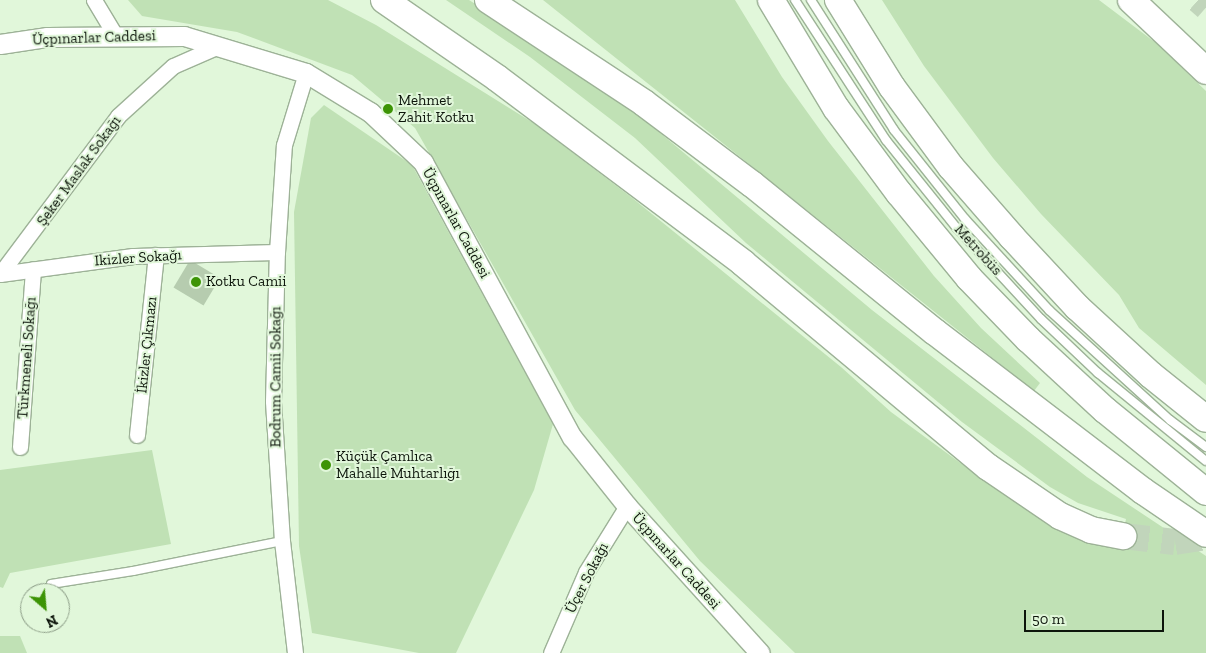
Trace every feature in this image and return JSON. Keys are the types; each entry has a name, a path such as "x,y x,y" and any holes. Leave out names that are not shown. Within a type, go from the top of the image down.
{"highway":[{"path":"384,0 497,78 743,263 988,467 1060,516 1092,530 1123,536"},
{"path":"488,0 644,103 752,184 935,332 1143,491 1206,534"},
{"path":"771,0 836,108 899,193 970,278 1028,340 1104,410 1206,492"},
{"path":"838,0 892,87 951,167 1012,237 1077,307 1151,375 1206,419"},
{"path":"1131,0 1206,71"}],"street":[{"path":"94,0 115,35"},
{"name":"Üçpınarlar Caddesi","path":"0,44 47,36 184,36 306,73 370,112 423,162 572,437 627,506 760,653"},
{"name":"Şeker Maslak Sokağı","path":"0,274 118,116 173,66 216,47"},
{"name":"Bodrum Camii Sokağı","path":"295,653 282,541 273,401 277,252 284,145 306,73"},
{"name":"Ikizler Sokağı","path":"0,274 156,255 277,252"},
{"name":"İkizler Çıkmazı","path":"137,435 156,255"},
{"name":"Türkmeneli Sokağı","path":"20,447 33,269"},
{"name":"Üçer Sokağı","path":"551,653 586,572 627,506"}],"lane":[{"name":"Metrobüs","path":"795,0 886,140 956,227 1042,319 1084,359 1163,429 1206,461"},
{"name":"Metrobüs","path":"811,0 894,130 965,219 1049,310 1170,420 1206,447"},
{"path":"57,583 133,571 282,541"}],"green space":[{"path":"128,0 328,0 376,25 535,124 631,197 841,367 891,412 959,462 1026,508 1120,548 1126,519 1078,503 1050,487 962,422 746,243 635,138 530,57 446,0 469,0 537,43 647,122 872,310 1087,477 1206,556 1206,653 795,653 700,561 575,410 415,128 352,75 237,32 142,16"},
{"path":"543,0 735,0 782,77 828,141 934,276 981,328 1040,383 1034,391"},
{"path":"882,0 1099,0 1156,43 1206,91 1206,385 1139,328 1119,295 1041,214 993,158 924,66"},
{"path":"324,105 412,165 553,424 534,490 456,653 419,653 312,633 299,546 294,212 311,118"},
{"path":"152,450 171,544 10,573 3,588 0,587 0,470"},
{"path":"0,636 20,636 27,653 0,653"}],"building":[{"name":"Kotku Camii","path":"190,260 220,278 204,305 174,287"}],"tunnel":[{"path":"1198,0 1206,7"},
{"path":"1123,536 1175,542 1206,537"}],"place":[{"name":"Mehmet Zahit Kotku","path":"388,109"},
{"name":"Kotku Camii","path":"196,282"},
{"name":"Küçük Çamlıca Mahalle Muhtarlığı","path":"326,465"}]}
